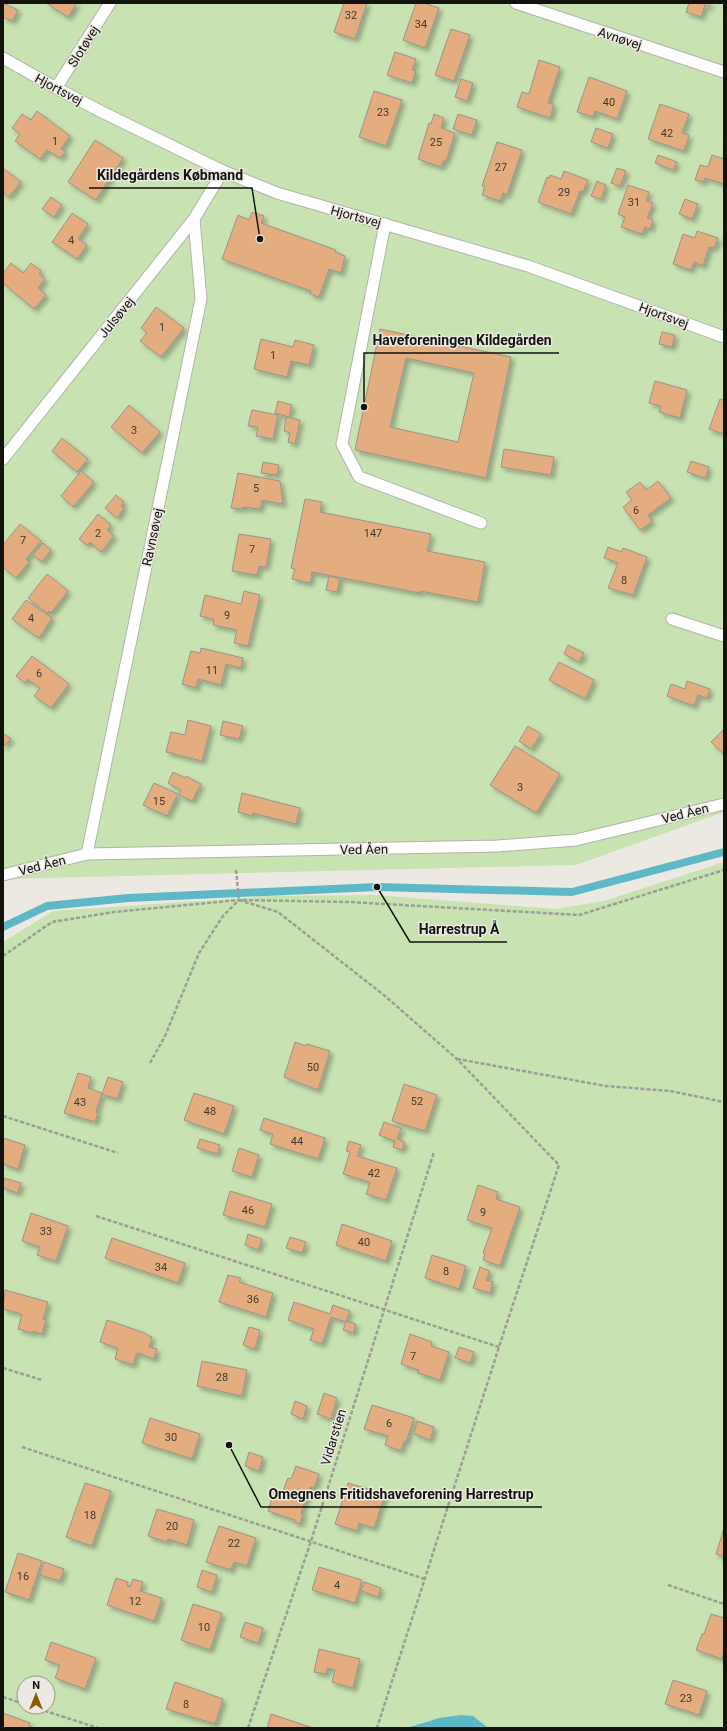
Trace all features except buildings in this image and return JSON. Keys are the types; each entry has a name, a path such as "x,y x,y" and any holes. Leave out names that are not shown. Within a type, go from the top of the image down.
{"lane":[{"name":"Slotøvej","path":"56,88 110,3"},
{"name":"Avnøvej","path":"516,3 724,72"},
{"name":"Hjortsvej","path":"3,58 56,88 223,171 288,197 528,266 724,337"},
{"name":"Julsøvej","path":"3,460 194,219 223,171"},
{"name":"Ravnsøvej","path":"87,854 201,299 194,219"},
{"path":"385,224 342,444 359,477 481,523"},
{"path":"672,619 724,636"},
{"name":"Ved Åen","path":"3,875 87,854 497,846 576,840 724,804"}],"path":[{"path":"233,851 239,900"},
{"path":"3,956 52,922 114,912 239,900 349,902 579,915 724,870"},
{"path":"239,900 278,912 385,996 456,1059 559,1165 377,1728"},
{"path":"150,1063 165,1036 199,953 223,916 239,900"},
{"path":"456,1059 606,1086 670,1092 724,1102"},
{"path":"3,1116 118,1153"},
{"name":"Vidarstien","path":"248,1728 311,1541 434,1152"},
{"path":"96,1216 384,1308 499,1347"},
{"path":"3,1368 42,1380"},
{"path":"22,1447 425,1579"},
{"path":"668,1585 724,1604"},
{"path":"3,1697 16,1701"},
{"path":"56,1714 98,1728"}],"green space":[{"path":"3,3 724,3 724,812 576,865 3,879"},
{"path":"724,862 724,1728 3,1728 3,942 53,911 270,896 375,895 556,909 604,901"}],"water":[{"path":"461,1715 473,1716 488,1728 407,1728 439,1718"}],"waterway":[{"path":"3,927 47,906 128,898 377,887 572,892 724,852"}],"place":[{"name":"Kildegårdens Købmand","path":"260,239"},
{"name":"Haveforeningen Kildegården","path":"364,407"},
{"name":"Harrestrup Å","path":"377,887"},
{"name":"Omegnens Fritidshaveforening Harrestrup","path":"229,1445"}]}
